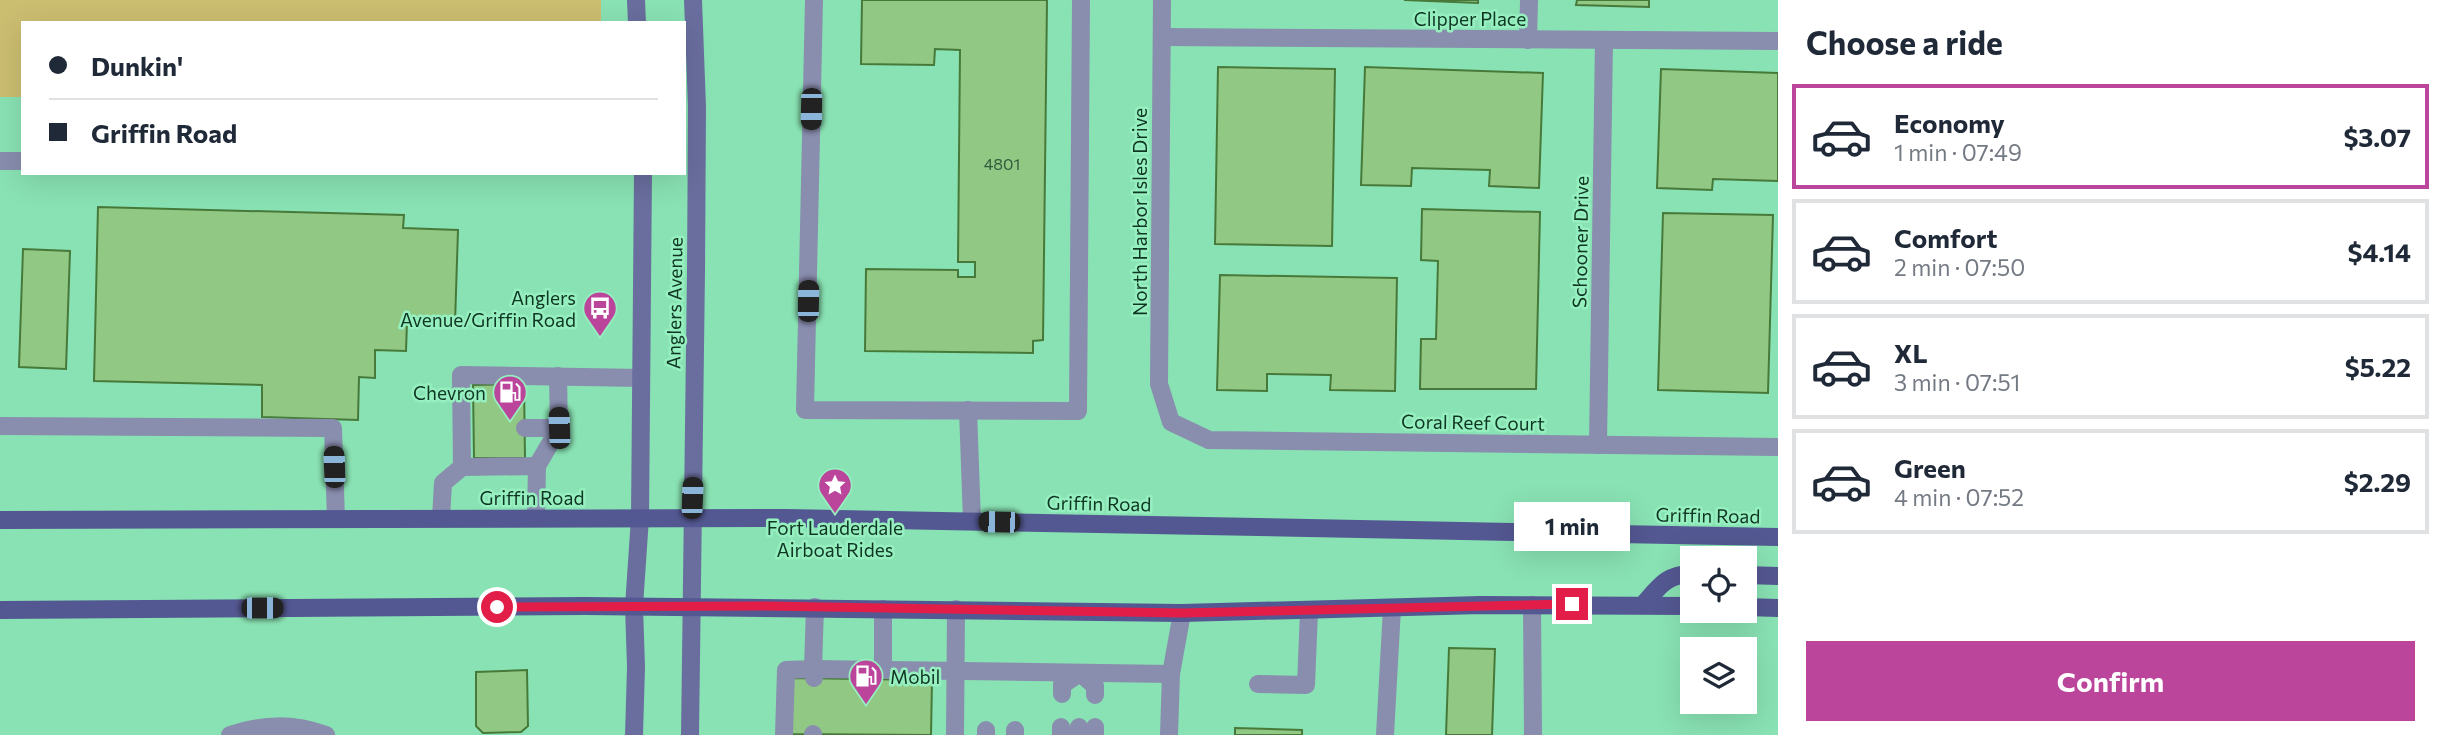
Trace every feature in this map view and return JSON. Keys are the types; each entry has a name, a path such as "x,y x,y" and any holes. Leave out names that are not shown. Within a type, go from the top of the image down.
{"main road":[{"name":"Griffin Road","path":"0,520 691,517 1778,537"},
{"path":"0,530 37,520"},
{"path":"1643,605 1663,583 1673,576 1680,575"},
{"path":"1757,575 1778,576"},
{"path":"0,610 691,606 1182,613 1532,605 1680,606"},
{"path":"1757,607 1778,608"}],"street":[{"path":"636,0 637,21"},
{"name":"Anglers Avenue","path":"690,735 697,107 693,0"},
{"path":"814,0 806,410 1078,411 1081,0"},
{"name":"North Harbor Isles Drive","path":"1162,0 1159,384 1171,422"},
{"path":"1528,40 1529,0"},
{"name":"Clipper Place","path":"1162,37 1778,41"},
{"name":"Schooner Drive","path":"1598,445 1604,40"},
{"path":"0,161 21,161"},
{"name":"Anglers Avenue","path":"634,735 634,606 640,517 643,175"},
{"path":"462,467 468,429 461,375 641,378"},
{"path":"536,517 537,466 559,428 558,376"},
{"path":"968,410 972,521"},
{"name":"Coral Reef Court","path":"1171,422 1209,440 1778,447"},
{"path":"0,426 333,428 336,519"},
{"path":"525,428 559,428"},
{"path":"441,518 443,483 462,467 537,466"},
{"path":"1532,605 1533,735"},
{"path":"813,674 815,607"},
{"path":"1385,735 1392,608"},
{"path":"883,609 884,674"},
{"path":"955,735 956,610"},
{"path":"1258,684 1306,685 1309,611"},
{"path":"1169,735 1171,674 1182,613"},
{"path":"783,735 786,670 813,674 955,672 986,680 1015,681 1080,673 1171,674"},
{"path":"1080,673 1096,685 1079,694 1062,685 1080,673"},
{"path":"230,735 256,726 297,726 326,735"}],"shaded area":[{"path":"0,0 601,0 601,21 21,21 21,97 0,97"}],"building":[{"path":"862,0 1047,0 1043,340 1033,341 1033,353 865,351 866,269 958,270 958,277 975,277 975,262 958,262 960,50 935,49 934,65 861,64"},
{"path":"1404,0 1478,0 1478,3"},
{"path":"1577,0 1649,0 1649,7 1576,5"},
{"path":"1218,67 1335,69 1332,246 1215,244"},
{"path":"1365,67 1543,73 1539,188 1489,186 1490,170 1412,168 1411,186 1361,185"},
{"path":"1661,69 1778,73 1778,181 1713,179 1712,190 1657,188"},
{"path":"98,207 404,215 403,228 458,230 455,323 407,322 406,351 375,350 375,378 359,377 358,420 262,417 262,385 94,381"},
{"path":"1422,209 1540,212 1536,389 1420,389 1421,339 1436,339 1438,261 1421,260"},
{"path":"1663,213 1773,215 1768,393 1658,390"},
{"path":"23,249 70,251 66,369 19,367"},
{"path":"1220,275 1397,278 1395,391 1330,390 1331,375 1267,374 1267,391 1217,390"},
{"path":"524,384 525,458 474,458 473,385"},
{"path":"1449,648 1495,649 1492,735 1446,735"},
{"path":"527,670 528,726 521,732 483,733 476,726 476,672"},
{"path":"791,678 932,680 931,735 790,734"},
{"path":"1235,728 1302,730 1302,735 1235,735"}],"place":[{"name":"Anglers Avenue/Griffin Road","path":"600,338"},
{"name":"Chevron","path":"510,422"},
{"name":"Fort Lauderdale Airboat Rides","path":"835,515"},
{"name":"Mobil","path":"866,706"}],"route":[{"path":"497,607 766,606 1182,613 1572,604"}]}
